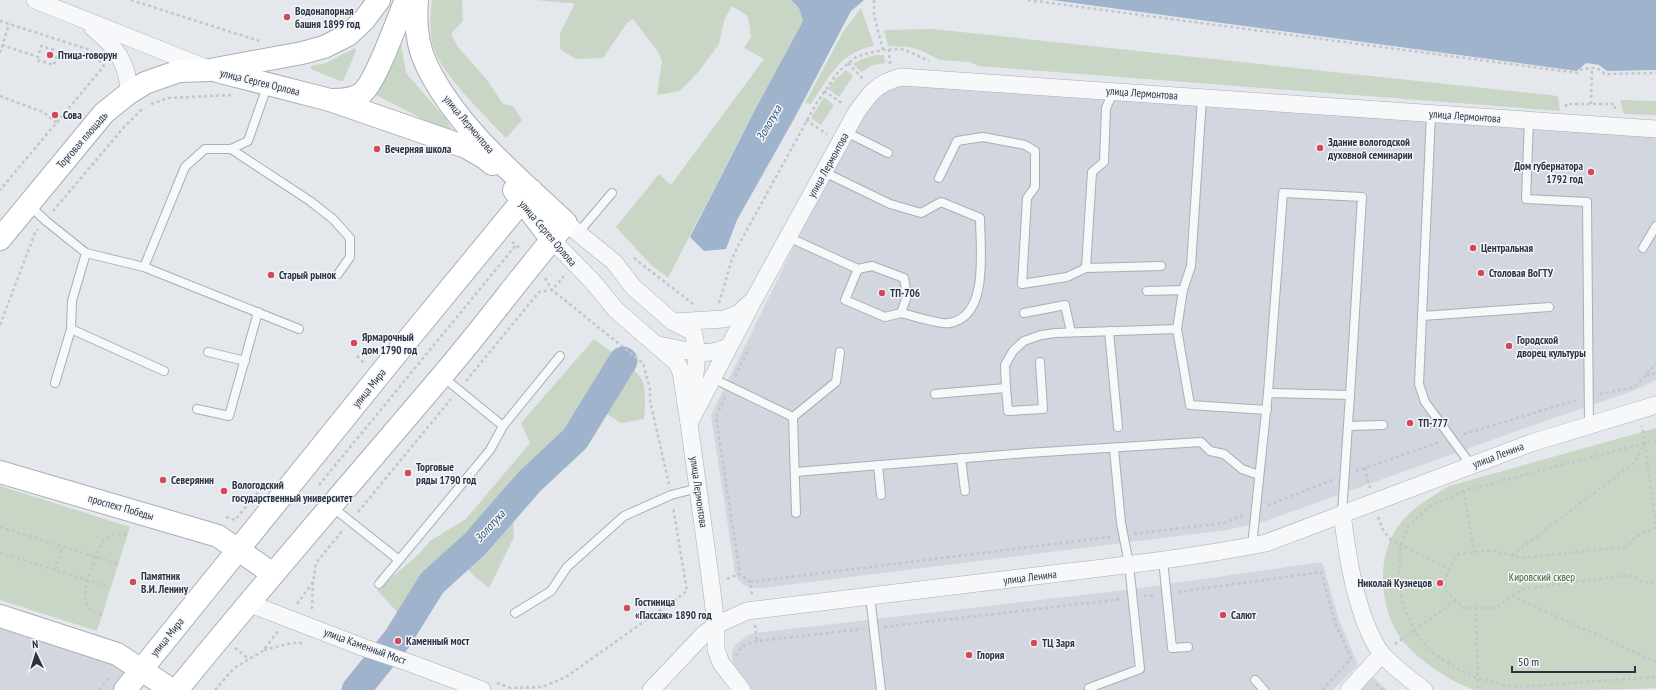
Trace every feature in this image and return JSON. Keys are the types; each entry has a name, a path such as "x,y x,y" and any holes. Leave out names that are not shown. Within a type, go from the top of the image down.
{"main road":[{"path":"210,70 302,53 324,47 348,35 364,20 379,0"},
{"path":"378,116 365,106 359,95 358,86 365,61 392,0"},
{"path":"330,100 342,100 359,95 366,89 379,65 406,0"},
{"name":"улица Лермонтова","path":"417,0 417,27 419,43 426,65 453,108 497,157"},
{"name":"улица Сергея Орлова","path":"210,70 330,100 466,147 485,158 526,195 572,228"},
{"name":"Торговая площадь","path":"0,239 104,114 129,93 161,76 179,71 210,70"},
{"path":"466,147 497,157"},
{"name":"улица Сергея Орлова","path":"497,157 526,195 552,240"},
{"name":"улица Мира","path":"125,690 526,195"},
{"path":"177,690 248,603 442,376 552,240 572,228"},
{"name":"проспект Победы","path":"0,472 218,536 238,549"},
{"path":"238,549 273,574"},
{"path":"0,616 117,654 172,690"}],"street":[{"name":"улица Сергея Орлова","path":"35,0 210,70"},
{"path":"71,14 91,26 113,46 126,68 129,79 129,93"},
{"name":"улица Лермонтова","path":"742,690 721,663 716,650 716,625 712,584 689,423 753,301 856,113 873,90 881,84 901,77 1656,129"},
{"name":"улица Сергея Орлова","path":"572,228 614,262 633,287 673,322 693,332 697,353 689,423"},
{"name":"улица Сергея Орлова","path":"552,240 593,282 616,310 677,363 681,372 689,423"},
{"name":"улица Лермонтова","path":"673,322 724,319 738,314 753,301"},
{"path":"657,345 666,345 677,338 677,328 673,322"},
{"path":"657,345 697,353 715,352 729,346"},
{"name":"улица Ленина","path":"651,690 702,636 716,625 733,616 747,611 1221,553 1266,543 1299,532 1373,502 1531,443 1656,405"},
{"path":"1342,514 1349,561 1358,601 1372,640 1382,654 1400,672 1424,690"},
{"name":"улица Каменный Мост","path":"248,603 365,648 489,686"},
{"path":"1349,690 1382,654"}],"lane":[{"path":"144,267 185,167 205,149 231,148 248,141 268,84"},
{"path":"1086,268 1092,172 1104,162 1106,108 1111,91"},
{"path":"1202,98 1191,266 1183,290 1177,329 1190,405 1266,410"},
{"path":"1431,114 1419,384 1425,402 1471,465"},
{"path":"1529,120 1526,199 1587,202 1589,425"},
{"path":"846,132 888,153"},
{"path":"939,178 957,141 983,137 1026,145 1035,151 1035,187 1027,198 1022,284 1067,277 1086,268 1161,266"},
{"path":"231,148 310,201 333,219 350,238 350,257 338,274"},
{"path":"824,172 890,204 920,213 941,202 980,218 980,276 977,293 972,308 962,319 947,324 901,313 885,318 845,300 858,269"},
{"path":"572,228 612,193"},
{"path":"1252,546 1268,393 1283,193 1362,197 1342,514"},
{"path":"28,204 86,252 144,267 299,329"},
{"path":"1643,248 1656,226"},
{"path":"788,237 858,269 872,266 904,278 907,296 901,313"},
{"path":"55,383 71,329 72,301 86,252"},
{"path":"1147,291 1183,290"},
{"path":"1024,313 1065,305 1071,332"},
{"path":"1422,316 1548,307"},
{"path":"197,409 229,416 258,312"},
{"path":"71,329 164,371"},
{"path":"1040,362 1043,409 1008,411 1005,365 1013,351 1024,342 1041,335 1071,332 1177,329"},
{"path":"1110,331 1118,427"},
{"path":"208,352 245,360"},
{"path":"793,417 836,382 840,352"},
{"path":"379,584 490,450 503,426 560,356"},
{"path":"442,376 503,426"},
{"path":"712,378 793,417"},
{"path":"935,394 1006,388"},
{"path":"1268,393 1350,395"},
{"path":"793,417 796,512"},
{"path":"1348,426 1383,425"},
{"path":"795,472 1028,453 1114,449 1201,442 1210,451 1224,454 1242,469 1259,475"},
{"path":"1089,688 1140,669 1129,564 1124,536 1114,449"},
{"path":"961,458 965,491"},
{"path":"878,465 881,495"},
{"path":"514,614 551,591 567,567 624,516 671,495 698,488"},
{"path":"331,506 399,560"},
{"path":"1163,560 1172,648 1188,647"},
{"path":"870,596 881,690"},
{"path":"1255,680 1264,690"}],"path":[{"path":"131,0 259,41 267,42"},
{"path":"874,0 874,15 883,50"},
{"path":"1028,0 1533,68 1578,73 1582,69 1596,68 1605,74 1656,72"},
{"path":"0,21 90,50 104,66 0,190"},
{"path":"0,53 9,24"},
{"path":"2,45 38,57 37,60 54,65 58,51 41,46 38,57"},
{"path":"889,50 890,66"},
{"path":"848,63 859,75"},
{"path":"1591,104 1592,68"},
{"path":"824,91 838,100"},
{"path":"0,96 43,112 57,123"},
{"path":"1566,104 1615,104"},
{"path":"806,120 827,134"},
{"path":"0,325 34,233"},
{"path":"319,485 516,245"},
{"path":"724,286 732,259"},
{"path":"646,269 688,301"},
{"path":"263,650 313,582 316,563 539,292 552,290"},
{"path":"601,329 644,363 650,389 650,401 671,495 687,591"},
{"path":"751,344 716,417 740,574 750,582 757,641"},
{"path":"357,356 365,363"},
{"path":"750,582 1224,523 1345,475 1451,438 1589,396 1635,387 1656,364"},
{"path":"1646,375 1656,373"},
{"path":"1635,387 1645,443 1656,527 1637,536 1625,547 1520,558 1492,550 1459,554 1444,579 1445,590 1463,608 1494,608 1522,589 1629,575 1642,582 1656,583"},
{"path":"1656,440 1464,491 1431,506 1408,526 1401,545 1399,574 1402,602 1414,631 1432,652 1456,668 1477,678 1515,686 1656,677"},
{"path":"1512,556 1635,462 1645,443"},
{"path":"1464,491 1474,552"},
{"path":"1373,502 1383,530 1391,540 1449,569"},
{"path":"0,527 118,564"},
{"path":"102,615 97,615 92,611 86,602 84,596 88,580 101,545 108,537 117,534 128,535"},
{"path":"55,570 62,546"},
{"path":"0,553 110,587"},
{"path":"735,658 738,650 747,644 757,641 1133,598 1321,572 1335,622 1351,659 1322,690"},
{"path":"489,686 540,689 566,677 687,591 740,574"},
{"path":"1511,596 1656,662"},
{"path":"1382,654 1456,600"},
{"path":"1476,608 1478,690"},
{"path":"215,690 234,668 263,650 292,643 307,643"},
{"path":"99,690 113,673"}],"shaded area":[{"path":"890,83 1656,134 1656,380 1633,391 1263,522 1226,530 761,588 751,588 743,585 735,572 711,415 859,114"},
{"path":"1322,562 1339,620 1358,665 1333,690 752,690 734,666 732,659 732,652 735,645 748,635 756,633 1133,589"},
{"path":"0,626 122,667 125,673 118,690 0,690"},
{"path":"1372,676 1387,690 1358,690"}],"green space":[{"path":"432,0 462,0 463,21 451,34 458,47 487,80 503,104 513,106 522,120 506,138 463,93 436,54 432,43 431,33"},
{"path":"537,0 791,0 799,8 803,21 668,278 650,264 616,227 659,174 671,185 764,59 744,48 751,37 748,16 732,6 724,20 719,44 700,70 680,91 657,95 662,61 658,52 633,19 627,23 603,58 576,59 560,49 560,33 574,5 573,3"},
{"path":"861,8 874,46 862,49 844,60 830,75 811,104 805,103 843,32"},
{"path":"401,22 401,44 406,73 446,119 453,132 452,134 374,94"},
{"path":"933,29 1558,96 1560,111 978,66 970,62 940,60 920,50 909,47 888,46 884,30"},
{"path":"355,48 356,51 343,81 311,69 311,66 326,63"},
{"path":"875,55 884,55 885,63 873,65 861,72 853,64 860,60"},
{"path":"846,70 853,76 839,97 828,89"},
{"path":"824,97 834,105 821,125 811,118"},
{"path":"1620,100 1656,101 1656,115 1624,114"},
{"path":"594,339 621,359 640,377 645,390 644,419 621,423 607,414 588,432 513,518 514,537 489,588 476,578 462,563 431,581 408,624 377,590 419,554 430,541 466,519 530,443 521,423"},
{"name":"Кировский сквер","path":"1656,428 1656,688 1588,690 1475,690 1445,676 1415,654 1401,639 1393,626 1384,595 1384,563 1388,547 1394,533 1403,520 1413,510 1449,486"},
{"path":"0,486 130,527 97,631 0,600"}],"water":[{"path":"791,0 864,0 851,11 794,119 737,220 726,249 704,251 690,237 757,106 803,21 799,8"},
{"path":"1052,0 1656,0 1656,70 1607,71 1599,65 1586,63 1577,71"}],"waterway":[{"name":"Золотуха","path":"356,690 398,638 432,583 475,544 530,481 575,439 623,361"}],"place":[{"name":"Водонапорная башня 1899 год","path":"287,17"},
{"name":"Птица-говорун","path":"50,55"},
{"name":"Сова","path":"55,115"},
{"name":"Здание вологодской духовной семинарии","path":"1320,148"},
{"name":"Вечерняя школа","path":"377,149"},
{"name":"Дом губернатора 1792 год","path":"1591,172"},
{"name":"Центральная","path":"1473,248"},
{"name":"Столовая ВоГТУ","path":"1481,273"},
{"name":"Старый рынок","path":"271,275"},
{"name":"ТП-706","path":"882,293"},
{"name":"Ярмарочный дом 1790 год","path":"354,343"},
{"name":"Городской дворец культуры","path":"1509,346"},
{"name":"ТП-777","path":"1410,423"},
{"name":"Торговые ряды 1790 год","path":"408,473"},
{"name":"Северянин","path":"163,480"},
{"name":"Вологодский государственный университет","path":"224,491"},
{"name":"Памятник В.И. Ленину","path":"133,582"},
{"name":"Николай Кузнецов","path":"1440,583"},
{"name":"Гостиница «Пассаж» 1890 год","path":"627,608"},
{"name":"Салют","path":"1223,615"},
{"name":"Каменный мост","path":"398,641"},
{"name":"ТЦ Заря","path":"1034,643"},
{"name":"Глория","path":"969,655"}]}
